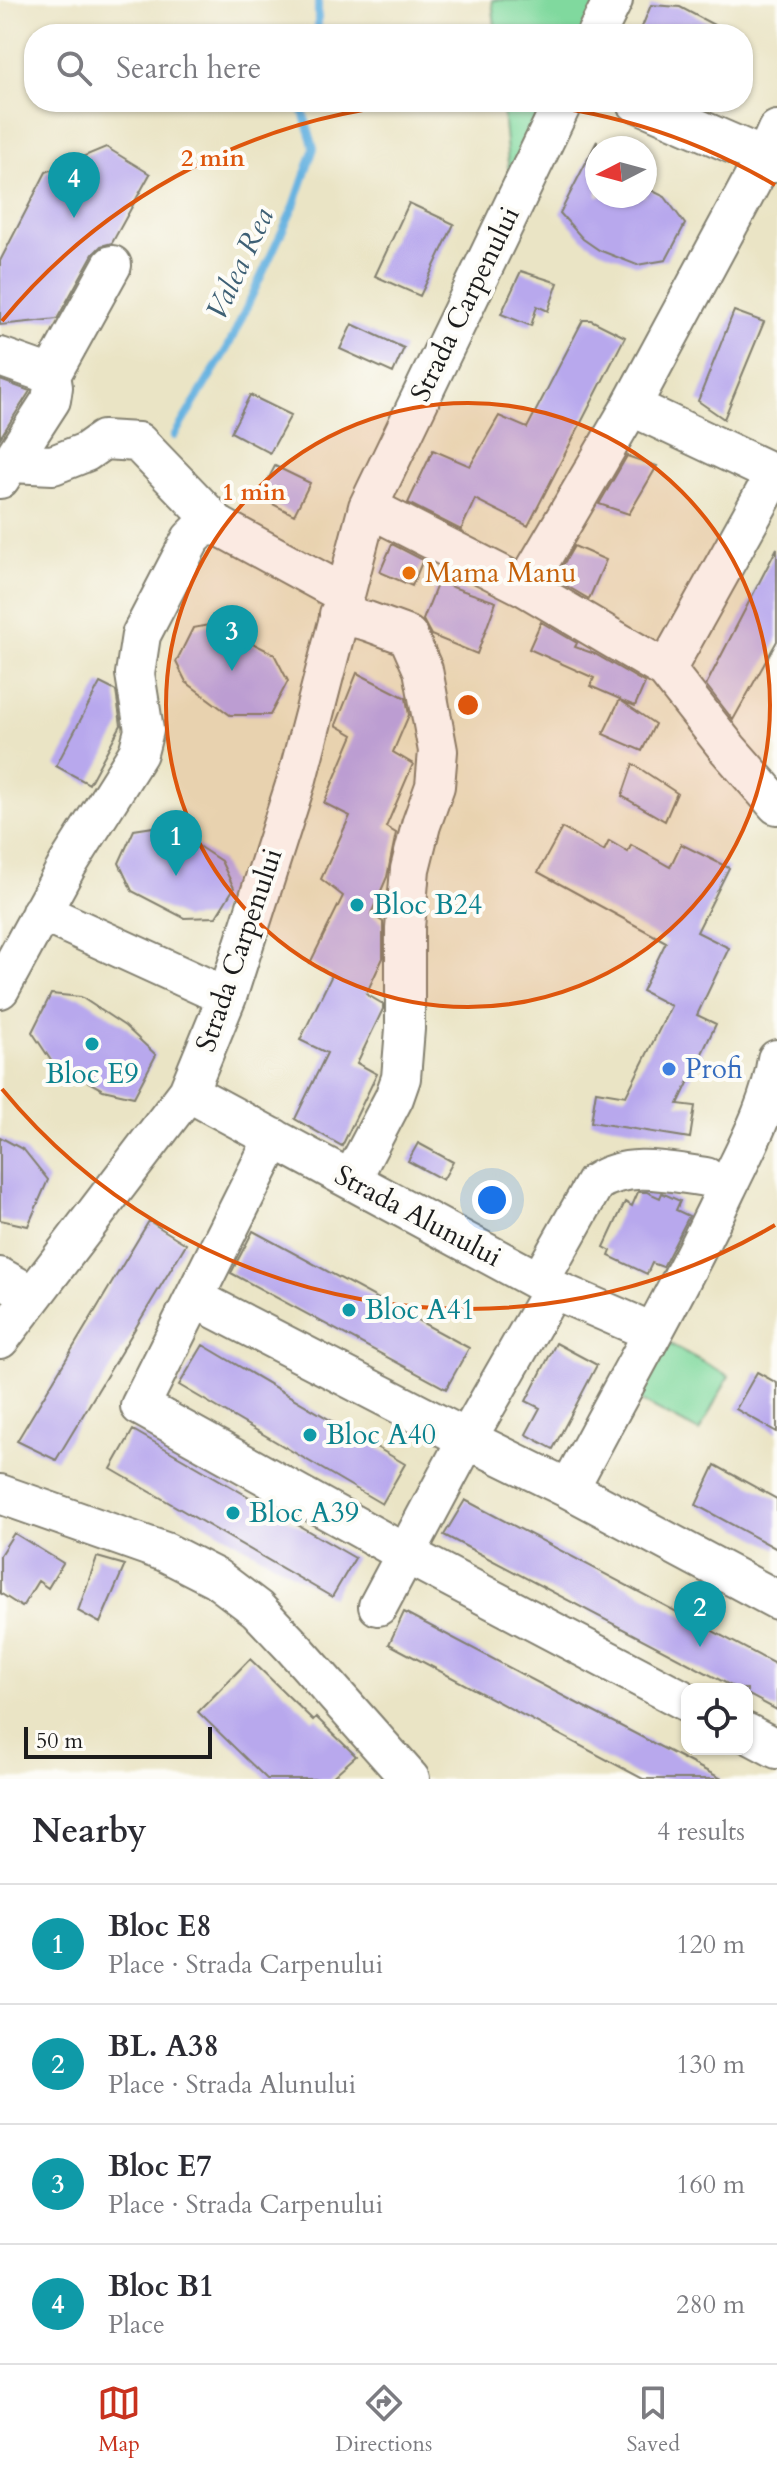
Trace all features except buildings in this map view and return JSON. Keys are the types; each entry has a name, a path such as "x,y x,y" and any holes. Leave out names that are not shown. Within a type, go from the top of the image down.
{"street":[{"path":"601,24 613,0"},
{"name":"Strada Carpenului","path":"0,1339 16,1286 188,1092 227,997 297,779 368,507 558,112"},
{"path":"525,587 631,406 773,150 665,112"},
{"path":"6,471 51,400 51,375 112,265"},
{"path":"0,357 51,375"},
{"path":"631,406 776,475 666,670"},
{"path":"6,471 53,465 86,452 103,440 138,442 219,526 367,621 408,636 423,670 438,751 435,786 410,869 405,928 405,1029 401,1078 394,1098 351,1180"},
{"path":"368,507 525,587 666,670 777,805"},
{"path":"0,989 68,864 138,753 144,730 135,674 141,635 191,539 203,527 219,526"},
{"path":"41,912 227,997"},
{"path":"569,1489 693,1261 762,1114 777,1059"},
{"name":"Strada Alunului","path":"188,1092 546,1285 652,1332"},
{"path":"274,1138 140,1406 406,1554 681,1699"},
{"path":"378,1606 467,1439 595,1183 608,1174 644,1169 706,1177"},
{"path":"194,1298 569,1489 777,1600"},
{"path":"0,1494 165,1552 216,1578 257,1609 410,1779"},
{"path":"753,1736 777,1749"}],"green space":[{"path":"492,0 602,0 591,24 495,24"},
{"path":"503,112 549,112 511,194"},
{"path":"664,1341 729,1376 699,1432 635,1398"}],"waterway":[{"name":"Valea Rea","path":"318,0 318,24"},
{"name":"Valea Rea","path":"174,436 228,347 294,206 314,148 303,112"}],"place":[{"name":"Bloc B1","path":"74,218"},
{"name":"Mama Manu","path":"409,573"},
{"name":"Bloc E7","path":"232,671"},
{"name":"Bloc E8","path":"176,876"},
{"name":"Bloc B24","path":"357,905"},
{"name":"Bloc E9","path":"92,1044"},
{"name":"Profi","path":"669,1069"},
{"name":"Bloc A41","path":"349,1310"},
{"name":"Bloc A40","path":"310,1435"},
{"name":"Bloc A39","path":"233,1513"},
{"name":"BL. A38","path":"700,1647"}]}
